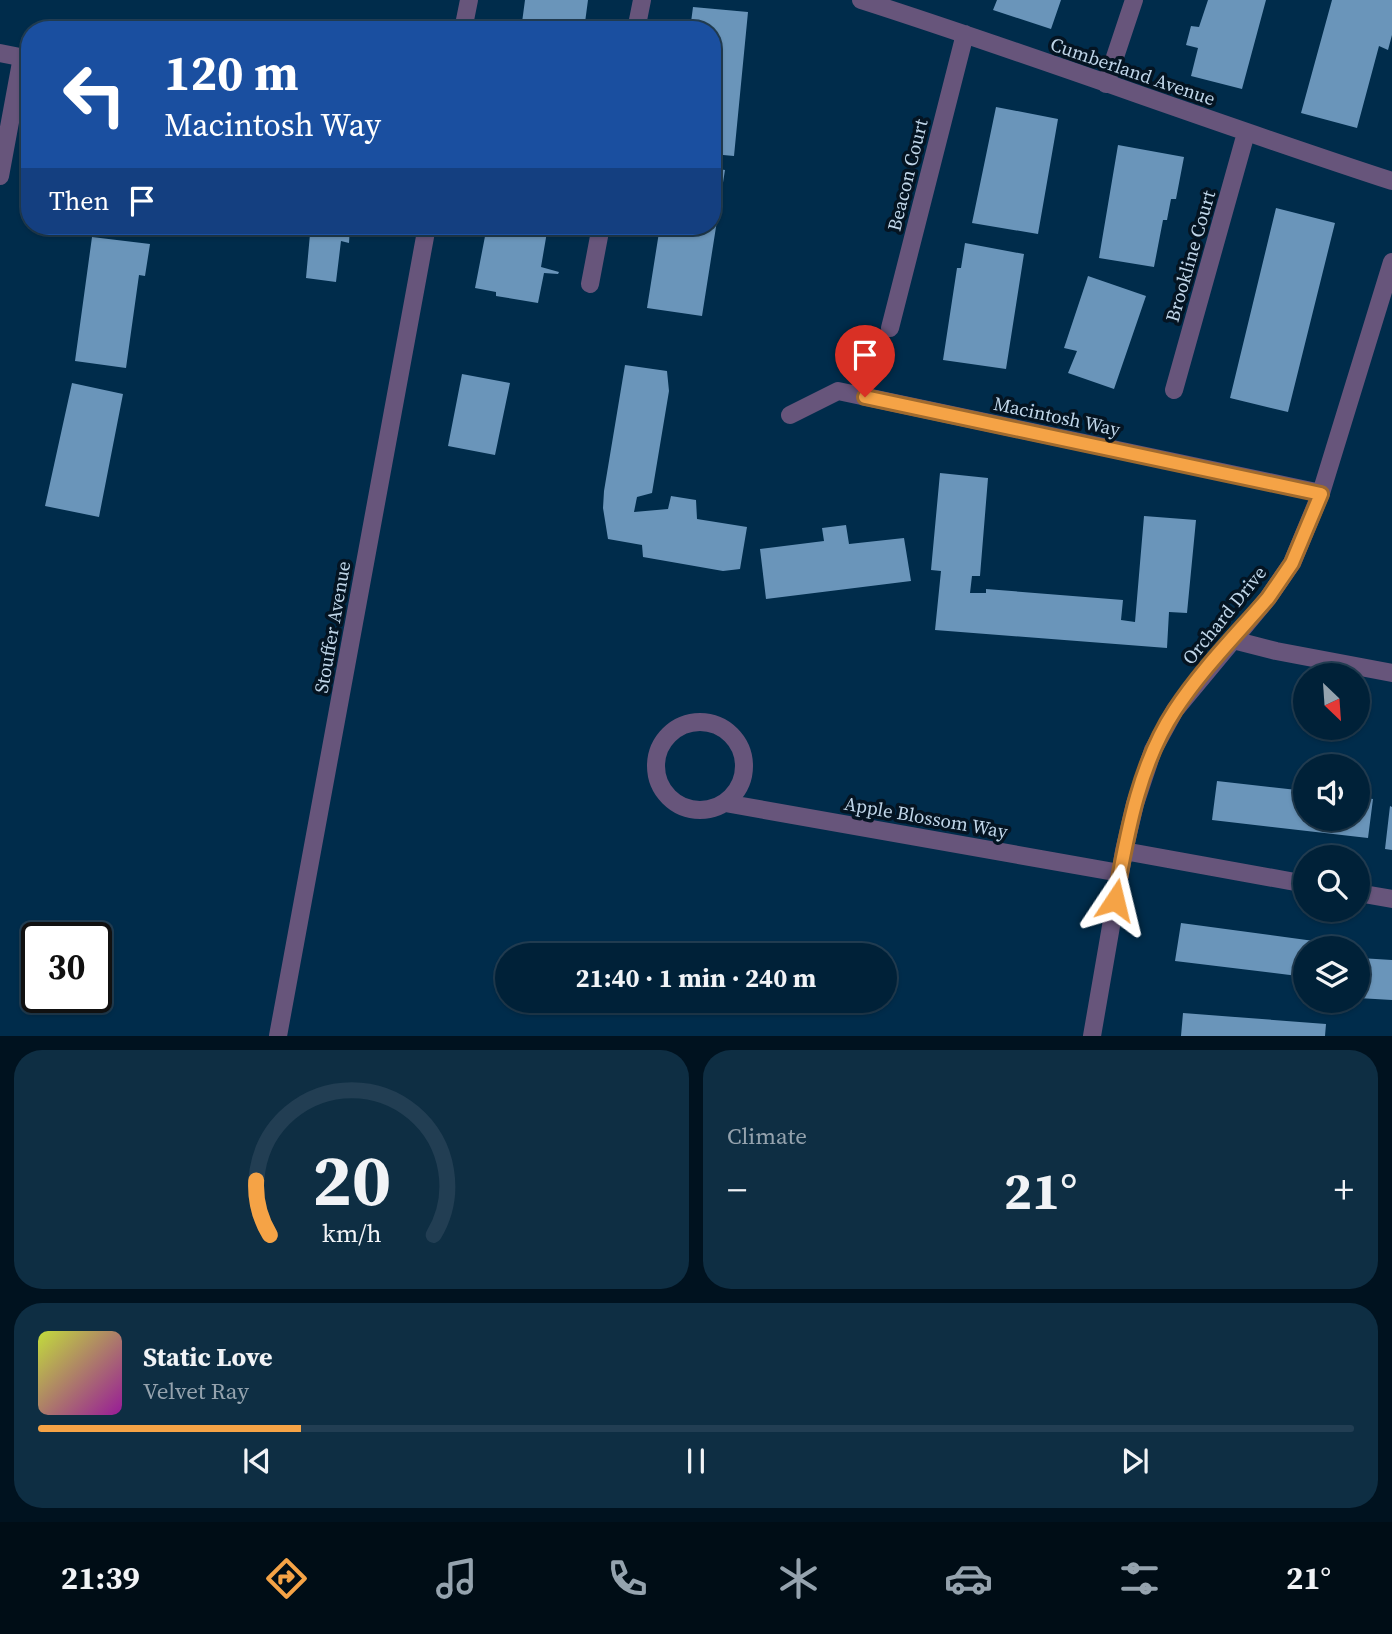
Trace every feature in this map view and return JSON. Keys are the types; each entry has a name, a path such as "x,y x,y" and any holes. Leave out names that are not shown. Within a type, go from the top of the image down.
{"street":[{"path":"465,21 469,0"},
{"path":"638,21 642,0"},
{"name":"Cumberland Avenue","path":"861,0 1392,181"},
{"path":"1107,84 1134,0"},
{"name":"Beacon Court","path":"890,328 965,34"},
{"path":"0,53 21,57"},
{"path":"0,176 21,81"},
{"name":"Brookline Court","path":"1174,390 1246,133"},
{"name":"Stouffer Avenue","path":"278,1035 425,235"},
{"path":"590,284 599,235"},
{"name":"Orchard Drive","path":"1092,1035 1124,851 1135,804 1153,750 1175,710 1268,598 1292,563 1321,494 1392,262"},
{"name":"Macintosh Way","path":"790,415 838,391 1321,494"},
{"path":"1233,640 1392,673"},
{"path":"691,723 709,723 724,729 737,741 743,757 744,774 737,790 725,803 709,809 692,809 676,803 664,791 657,775 657,758 663,742 675,729 691,723"},
{"name":"Apple Blossom Way","path":"725,803 1120,873"},
{"path":"1124,851 1293,882"},
{"path":"1370,895 1392,899"}],"building":[{"path":"525,0 588,0 585,21 522,21"},
{"path":"997,0 1061,0 1051,29 993,10"},
{"path":"1208,0 1266,0 1242,89 1191,76 1198,48 1186,45 1191,26 1199,27"},
{"path":"1332,0 1392,0 1392,35 1388,50 1379,46 1357,128 1301,113"},
{"path":"693,7 748,12 734,156 721,155 721,21 691,21"},
{"path":"996,107 1058,119 1038,234 972,223"},
{"path":"1118,145 1184,157 1176,199 1171,199 1167,220 1163,220 1154,267 1099,258"},
{"path":"721,169 725,170 721,195"},
{"path":"1276,208 1335,223 1288,412 1230,398"},
{"path":"310,235 349,235 349,243 341,241 336,282 306,278"},
{"path":"485,235 546,235 541,267 559,272 544,273 538,303 496,296 496,292 475,288"},
{"path":"659,235 715,235 702,316 647,308"},
{"path":"92,237 150,244 145,276 139,275 126,368 75,361"},
{"path":"965,243 1024,254 1006,369 943,360 957,268 961,268"},
{"path":"1088,276 1146,296 1114,389 1068,373 1077,351 1064,348"},
{"path":"625,365 667,371 669,391 652,493 637,497 634,512 668,509 671,496 696,500 697,519 747,527 740,569 723,571 643,557 642,545 608,539 603,508 604,491"},
{"path":"462,374 510,383 495,455 448,446"},
{"path":"72,383 123,394 99,517 45,506"},
{"path":"940,473 988,478 980,576 972,576 970,593 986,593 986,589 1123,600 1121,620 1135,622 1144,516 1196,520 1187,613 1169,612 1167,648 935,630 941,571 931,570"},
{"path":"846,525 849,544 904,538 911,581 766,599 760,549 824,541 822,528"},
{"path":"1217,781 1293,790 1293,829 1212,820"},
{"path":"1370,799 1373,799 1370,822"},
{"path":"1390,806 1392,807 1392,850 1385,849"},
{"path":"1307,831 1369,831 1368,838"},
{"path":"1181,923 1293,938 1293,975 1175,961"},
{"path":"1370,959 1392,960 1392,1000 1370,999"},
{"path":"1183,1013 1326,1024 1325,1036 1181,1036"}],"route":[{"path":"865,397 1321,494 1292,563 1268,598 1175,710 1153,750 1135,804 1115,900"}]}
